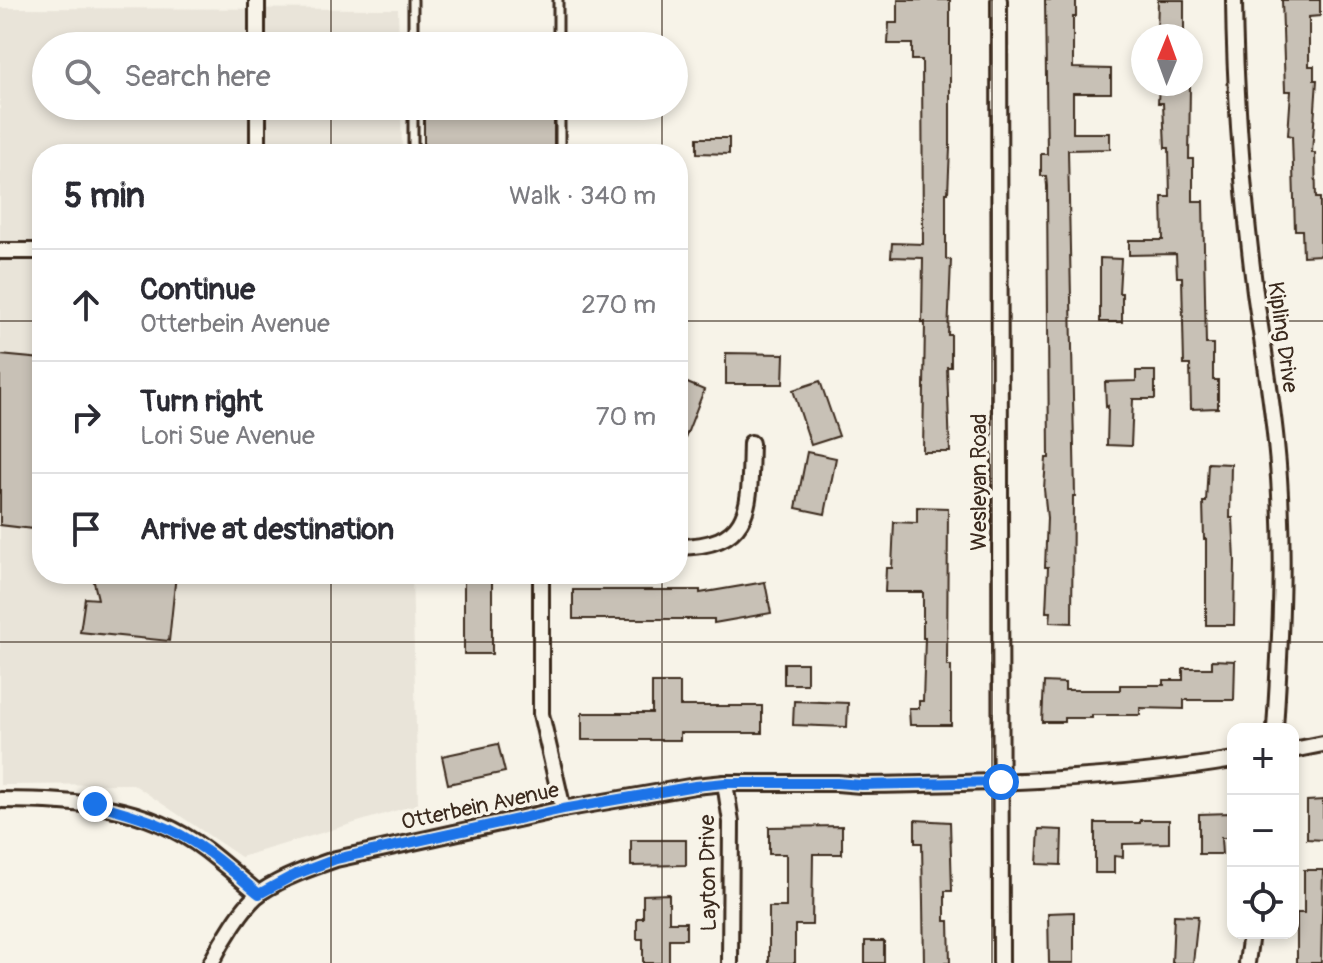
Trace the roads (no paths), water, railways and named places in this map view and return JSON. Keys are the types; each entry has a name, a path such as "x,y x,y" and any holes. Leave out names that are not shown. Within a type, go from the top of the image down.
{"street":[{"path":"257,0 257,32"},
{"name":"Wesleyan Road","path":"999,0 1001,963"},
{"name":"Kipling Drive","path":"1234,0 1249,245 1280,491 1281,642 1275,723"},
{"path":"258,120 258,144"},
{"path":"0,251 32,251"},
{"path":"688,547 705,546 733,532 748,507 751,443"},
{"path":"541,584 541,714 563,809"},
{"path":"1299,749 1323,744"},
{"name":"Otterbein Avenue","path":"211,963 224,939 259,894 294,875 336,859 626,796 725,783 861,785 1093,778 1227,761"},
{"name":"Layton Drive","path":"725,783 731,822 730,963"},
{"path":"0,800 66,800 132,814 196,844 259,894"},
{"path":"1247,963 1250,939"}],"lane":[{"path":"413,0 413,32"},
{"path":"558,0 558,32"},
{"path":"413,120 413,144"},
{"path":"560,120 560,144"}]}
